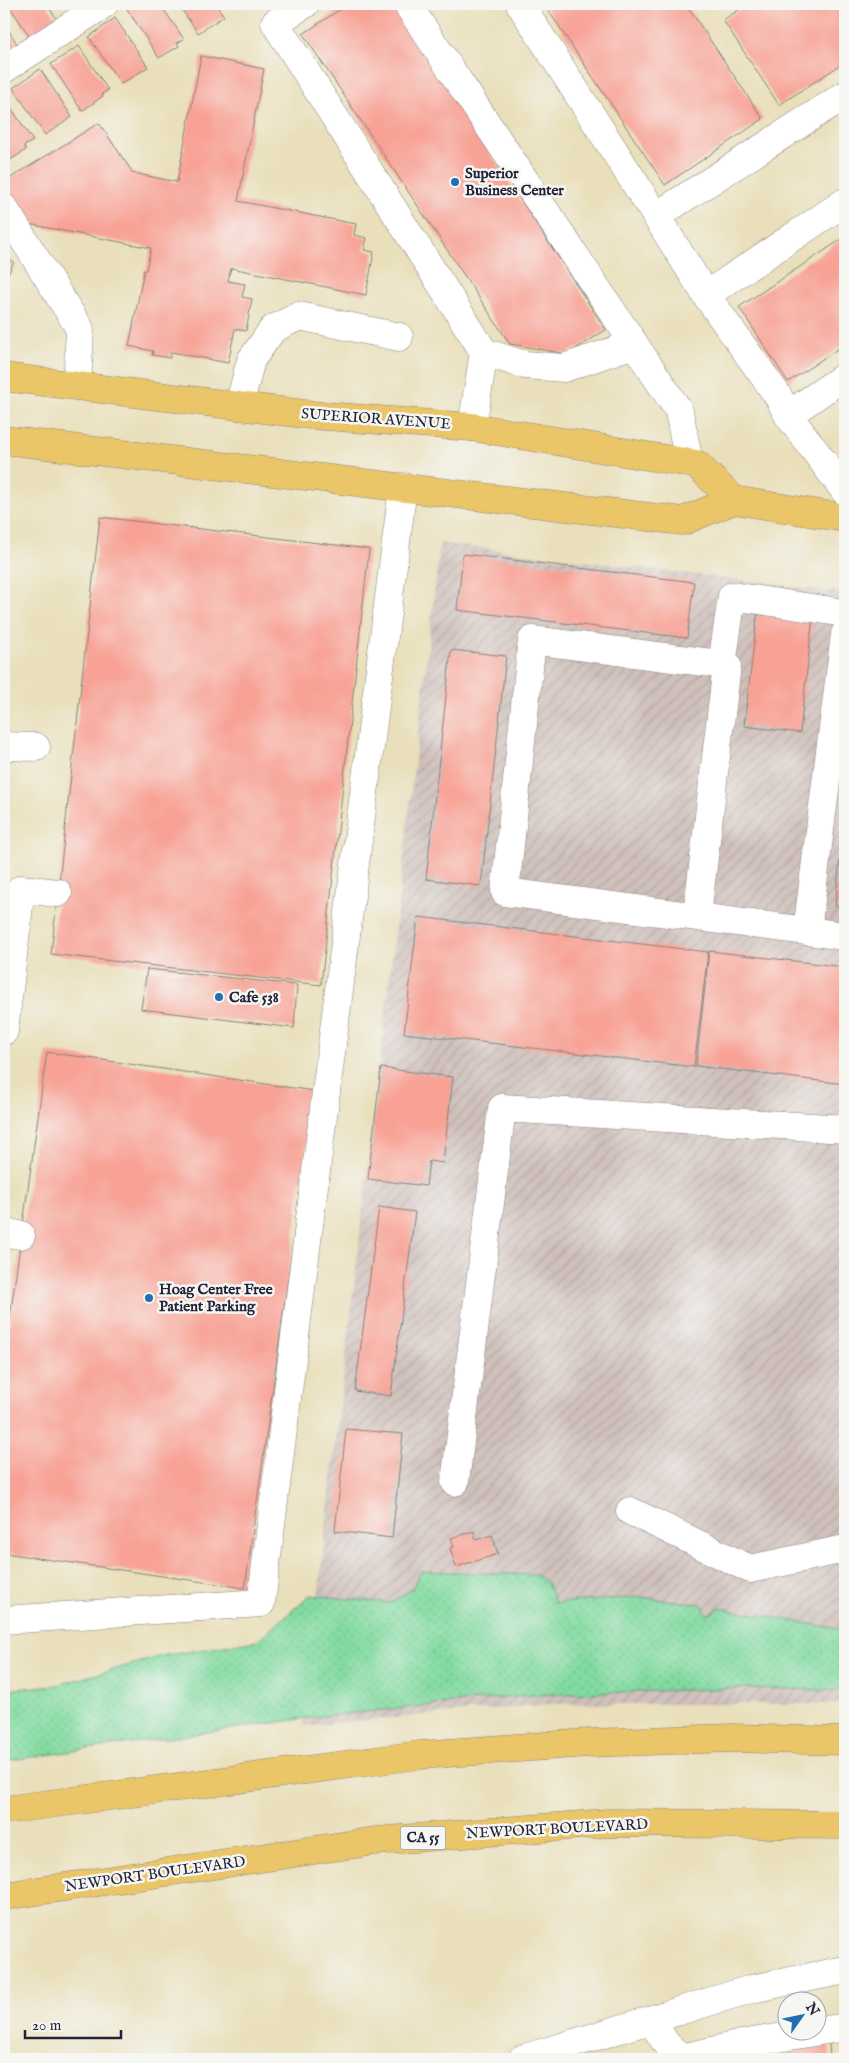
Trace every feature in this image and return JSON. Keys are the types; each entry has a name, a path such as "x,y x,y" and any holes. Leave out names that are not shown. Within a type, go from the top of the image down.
{"main road":[{"name":"SUPERIOR AVENUE","path":"4,377 312,415 472,427 696,464 734,500"},
{"path":"4,440 683,521 734,500 845,518"},
{"path":"4,1810 419,1756 588,1743 732,1738 845,1741"},
{"name":"NEWPORT BOULEVARD","path":"4,1896 385,1841 608,1823 845,1825"}],"street":[{"path":"305,4 275,23 484,352 524,365 564,368 634,344"},
{"path":"408,4 679,411 689,463"},
{"path":"520,4 706,295 778,396 788,415 845,491"},
{"path":"4,69 93,7"},
{"path":"656,216 845,95"},
{"path":"706,295 845,202"},
{"path":"4,208 80,329 77,386"},
{"path":"238,406 250,360 273,329 299,316 399,337"},
{"path":"472,427 484,352"},
{"path":"788,415 845,376"},
{"path":"4,1620 261,1603 403,487"},
{"path":"722,665 732,596 845,612"},
{"path":"807,931 845,635"},
{"path":"697,916 727,666 532,640 505,892 845,936"},
{"path":"4,746 36,747"},
{"path":"4,1031 21,888 58,893"},
{"path":"455,1482 502,1108 845,1129"},
{"path":"630,1511 750,1569 845,1549"},
{"path":"522,2059 751,1989 845,1970"},
{"path":"651,2020 667,2045 676,2053 686,2057 741,2044 845,2027"}],"shaded area":[{"path":"440,543 845,593 845,1704 553,1704 303,1726"}],"green space":[{"path":"421,1571 537,1575 547,1582 555,1603 639,1597 702,1604 707,1615 719,1608 845,1630 845,1691 747,1688 532,1695 315,1717 4,1761 4,1690 57,1685 166,1655 257,1641 310,1595 391,1603 412,1589"}],"building":[{"path":"8,4 46,4 57,19 30,37"},
{"path":"135,4 160,4 184,39 177,43 179,46 159,58 127,9"},
{"path":"178,4 215,4 224,16 198,33"},
{"name":"Superior Business Center","path":"348,4 392,4 606,330 567,354 510,344 303,34"},
{"path":"544,4 686,4 763,119 665,185"},
{"path":"748,4 845,4 845,62 779,105 723,20"},
{"path":"115,18 148,67 121,84 89,37"},
{"path":"4,23 17,44 4,52"},
{"path":"79,46 108,90 102,94 103,96 82,111 51,64"},
{"path":"201,56 264,69 238,201 356,224 354,235 367,238 364,250 374,252 366,295 231,268 228,281 245,284 242,297 252,299 246,331 235,329 228,363 171,352 170,358 152,355 153,351 129,346 144,270 146,270 151,248 28,224 4,189 4,182 99,123 133,173 177,182"},
{"path":"40,69 72,117 45,135 13,88"},
{"path":"4,97 33,141 24,146 26,150 5,163"},
{"path":"845,237 845,344 788,382 739,307"},
{"path":"4,257 14,262 4,282"},
{"path":"100,517 369,549 321,985 51,954"},
{"path":"463,554 694,582 687,638 457,610"},
{"path":"758,610 813,616 800,733 744,726"},
{"path":"451,650 506,656 481,886 426,879"},
{"path":"845,823 845,907 835,906"},
{"path":"418,917 708,952 694,1067 404,1033"},
{"path":"709,951 845,967 845,1084 696,1066"},
{"name":"Cafe 538","path":"147,969 297,985 294,1028 141,1009"},
{"name":"Hoag Center Free Patient Parking","path":"47,1052 314,1091 245,1588 4,1553 4,1360"},
{"path":"381,1068 453,1077 443,1163 429,1161 426,1186 368,1179"},
{"path":"379,1207 415,1212 391,1396 355,1391"},
{"path":"346,1429 403,1434 392,1538 335,1531"},
{"path":"474,1531 476,1540 492,1535 498,1554 456,1567 450,1548 454,1547 451,1538"},
{"path":"829,2043 830,2059 756,2059 787,2048"}],"place":[{"name":"Superior Business Center","path":"455,182"},
{"name":"Cafe 538","path":"219,997"},
{"name":"Hoag Center Free Patient Parking","path":"149,1298"}]}
